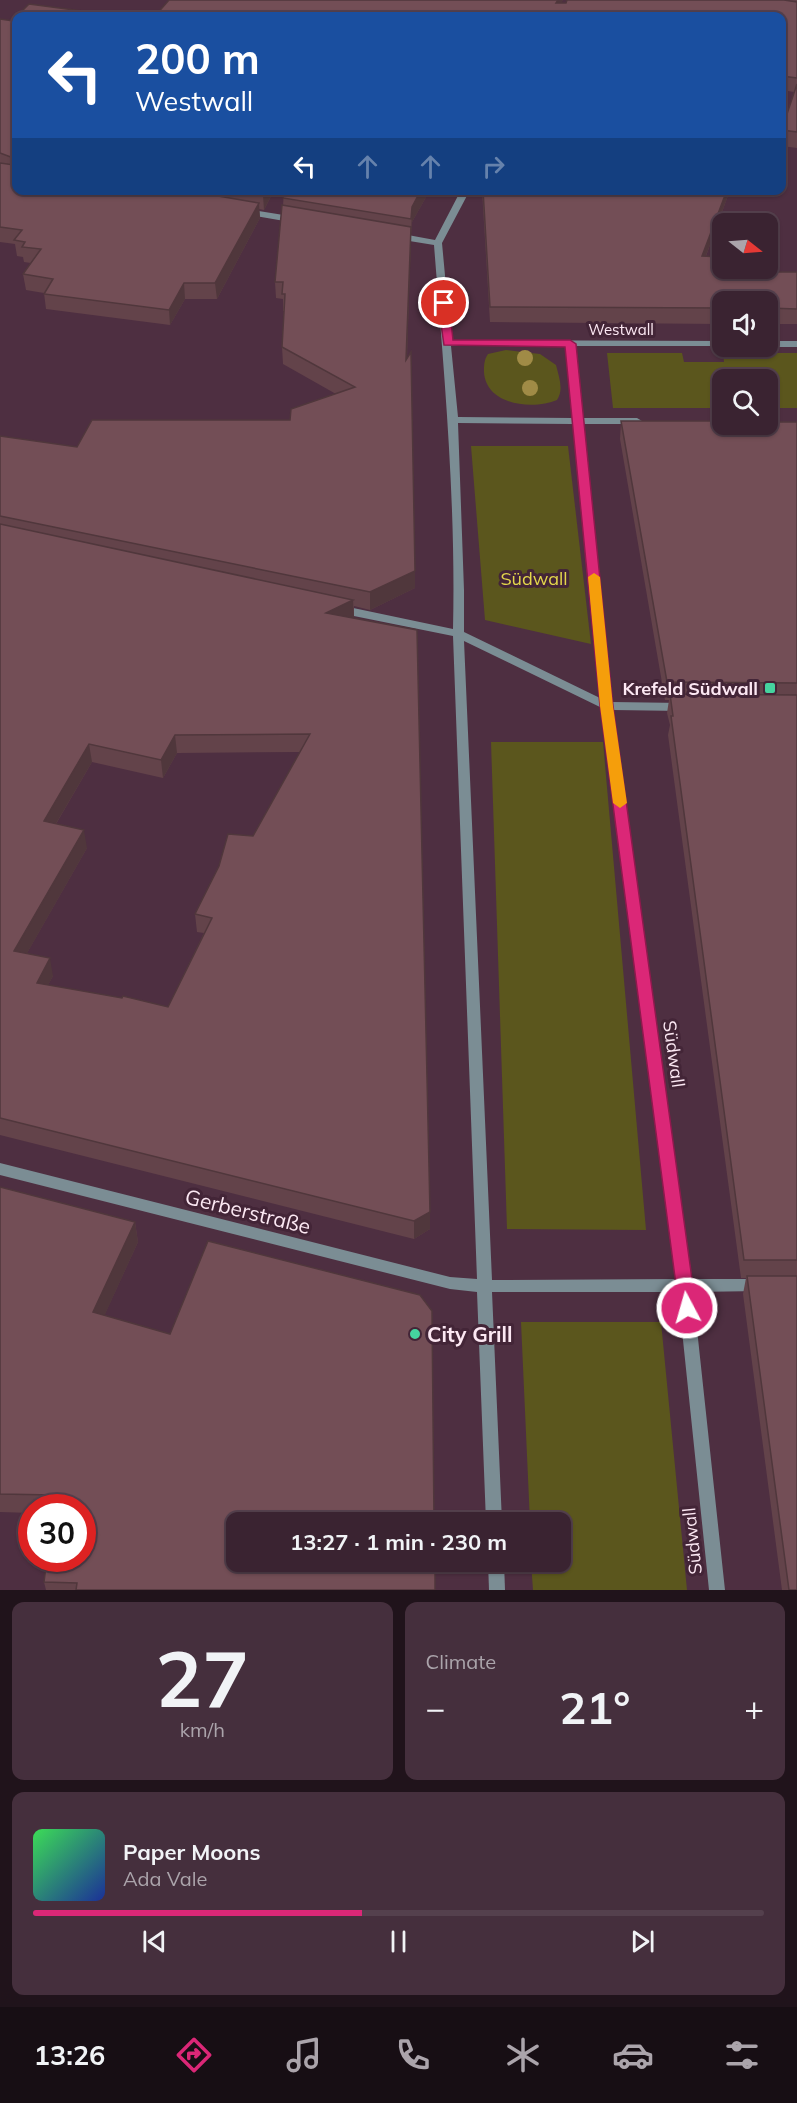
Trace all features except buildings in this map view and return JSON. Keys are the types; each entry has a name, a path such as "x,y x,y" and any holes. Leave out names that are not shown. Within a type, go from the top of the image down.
{"street":[{"path":"463,195 438,243 453,420 459,590 458,634 494,1512"},
{"path":"238,211 309,222"},
{"path":"391,235 438,243"},
{"name":"Westwall","path":"447,343 712,344"},
{"name":"Südwall","path":"570,344 607,706 685,1285 717,1590"},
{"path":"778,344 797,344"},
{"path":"453,420 645,421"},
{"path":"332,608 458,634 607,706 696,707"},
{"name":"Gerberstraße","path":"0,1169 429,1279 486,1286 775,1286"},
{"path":"496,1572 496,1590"}],"green space":[{"path":"506,350 540,354 556,365 561,388 557,400 536,405 513,403 493,392 484,372 485,360 488,354"},
{"path":"607,353 682,353 684,362 724,362 723,357 778,357 778,353 797,353 797,408 778,408 778,369 712,369 712,408 613,408"},
{"path":"471,446 568,446 591,644 485,620"},
{"path":"491,742 603,742 646,1230 507,1229"},
{"path":"521,1322 661,1322 687,1590 533,1590 532,1572 571,1572 571,1512 530,1512"}],"slow traffic":[{"path":"594,577 607,706 620,803"}],"place":[{"name":"Krefeld Südwall","path":"770,688"},
{"name":"City Grill","path":"415,1334"}],"route":[{"path":"444,303 447,343 570,344 607,706 687,1308"}]}
